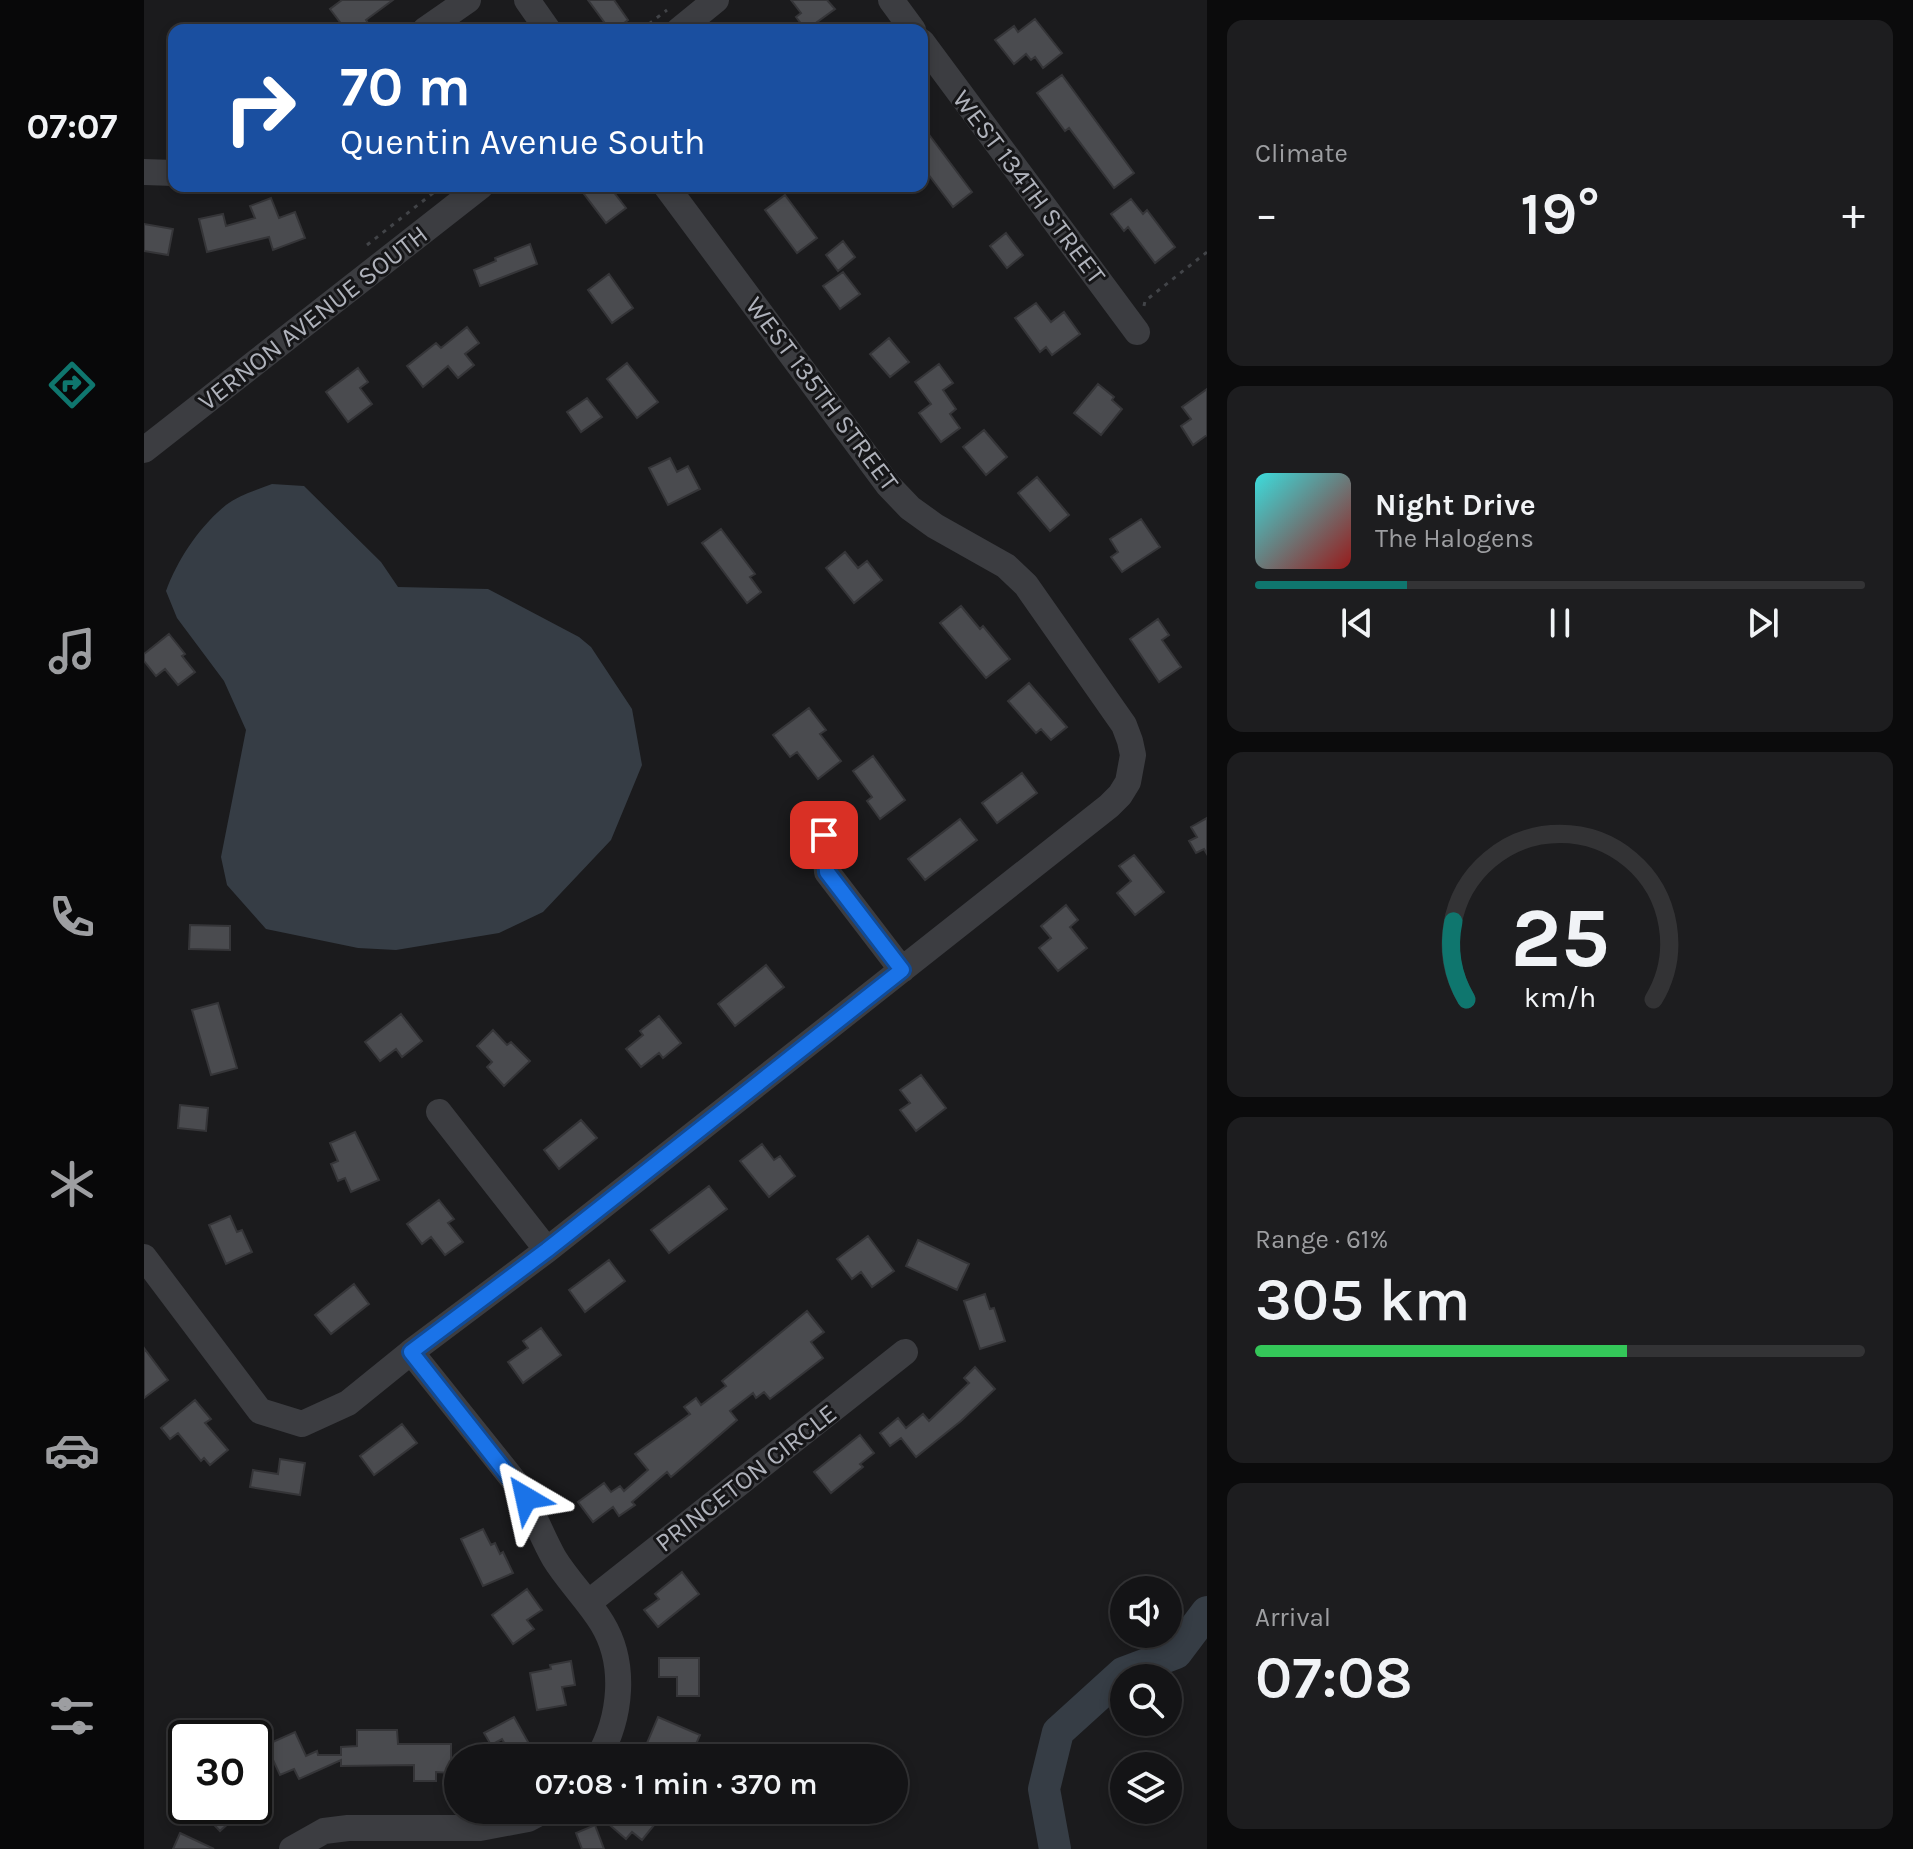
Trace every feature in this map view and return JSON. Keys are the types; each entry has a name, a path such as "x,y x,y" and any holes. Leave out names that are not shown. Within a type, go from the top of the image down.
{"street":[{"path":"434,24 468,0"},
{"path":"527,0 544,24"},
{"path":"674,19 716,0"},
{"path":"891,0 909,24"},
{"name":"WEST 134TH STREET","path":"928,50 1137,332"},
{"path":"144,172 168,173"},
{"name":"VERNON AVENUE SOUTH","path":"144,450 473,192"},
{"name":"WEST 135TH STREET","path":"670,192 888,485 910,508 935,526 1006,566 1026,585 1124,725 1133,755 1132,769 1120,795 1109,806 902,970"},
{"path":"144,1257 260,1411 302,1424 348,1403 902,970 827,872 824,835"},
{"path":"439,1112 547,1250"},
{"path":"411,1352 515,1482 526,1498 556,1562 603,1624 617,1668 618,1694 613,1723 604,1744"},
{"name":"PRINCETON CIRCLE","path":"588,1603 905,1352"},
{"path":"292,1849 324,1831 348,1828 480,1828 501,1824"}],"path":[{"path":"1137,332 1145,301 1207,252"}],"shaded area":[{"path":"272,484 304,486 381,562 398,587 488,589 579,637 591,647 632,709 642,765 611,840 543,912 499,933 396,950 358,948 266,929 227,885 221,857 246,730 224,681 177,618 166,591 190,544 207,523 237,498"}],"building":[{"path":"342,0 393,0 366,20 367,24 341,24 330,9"},
{"path":"588,0 614,0 628,20 623,24 606,24"},
{"path":"791,0 827,0 835,9 814,24 801,24 796,17 801,13"},
{"path":"1035,19 1062,53 1043,68 1035,57 1031,60 1026,54 1014,64 995,40 1014,26 1018,32"},
{"path":"1062,75 1134,173 1114,188 1069,128 1065,131 1037,93"},
{"path":"930,136 972,192 953,207 928,174"},
{"path":"583,192 614,192 626,208 606,223"},
{"path":"785,195 817,238 797,253 765,210"},
{"path":"271,198 279,218 295,212 305,238 273,250 269,237 207,252 199,219 223,214 226,226 255,218 250,206"},
{"path":"1131,199 1143,214 1147,210 1175,247 1155,263 1128,227 1124,231 1111,214"},
{"path":"144,224 173,229 168,255 144,251"},
{"path":"1006,233 1023,255 1007,268 990,246"},
{"path":"843,241 855,257 838,271 826,255"},
{"path":"530,244 537,264 480,286 474,270"},
{"path":"843,272 860,294 840,309 823,286"},
{"path":"609,274 633,308 612,323 588,290"},
{"path":"1036,303 1051,322 1064,312 1080,334 1052,355 1046,347 1040,352 1015,318"},
{"path":"467,327 479,343 465,354 474,365 458,378 448,366 423,387 407,366 436,343 441,348"},
{"path":"889,338 909,362 890,377 870,354"},
{"path":"627,363 658,402 637,418 607,379"},
{"path":"939,364 953,383 943,390 956,409 950,414 960,428 941,442 919,413 931,404 915,382"},
{"path":"358,368 368,382 360,388 372,404 348,422 326,392"},
{"path":"1098,384 1114,397 1112,400 1122,409 1101,435 1074,413"},
{"path":"1207,389 1207,435 1193,445 1181,426 1191,419 1182,407"},
{"path":"587,398 602,417 581,432 567,412"},
{"path":"984,430 1007,457 986,475 963,447"},
{"path":"670,458 677,472 688,466 700,489 668,505 649,468"},
{"path":"1037,477 1069,515 1050,531 1018,493"},
{"path":"1141,519 1160,547 1122,572 1111,557 1118,552 1110,539"},
{"path":"721,529 755,574 750,577 761,592 747,603 702,543"},
{"path":"845,552 858,568 867,561 882,580 854,603 826,568"},
{"path":"961,606 980,629 983,626 1010,659 986,678 940,623"},
{"path":"1158,619 1169,635 1162,640 1181,667 1159,682 1130,639"},
{"path":"169,634 195,672 178,685 165,669 156,676 144,661 144,654"},
{"path":"1029,683 1067,727 1051,740 1041,729 1036,733 1008,701"},
{"path":"809,708 826,730 820,734 841,761 818,779 797,752 790,757 773,735"},
{"path":"873,756 905,800 880,819 867,801 872,797 853,771"},
{"path":"1022,773 1037,793 997,823 982,803"},
{"path":"1207,818 1207,854 1204,849 1196,853 1189,841 1197,837 1191,827"},
{"path":"960,819 977,840 925,880 908,859"},
{"path":"1134,855 1164,892 1135,915 1117,893 1131,881 1119,866"},
{"path":"1066,905 1078,920 1070,927 1087,948 1058,971 1039,948 1051,938 1041,926"},
{"path":"190,925 230,926 230,950 189,949"},
{"path":"766,965 784,987 735,1026 718,1004"},
{"path":"218,1003 237,1068 211,1075 192,1010"},
{"path":"401,1014 422,1041 402,1057 396,1049 380,1061 365,1042"},
{"path":"659,1016 681,1043 663,1058 659,1053 641,1067 626,1049 643,1035 640,1031"},
{"path":"493,1030 507,1045 511,1042 530,1061 504,1086 487,1067 492,1062 477,1046"},
{"path":"921,1075 946,1108 916,1131 900,1110 910,1103 900,1090"},
{"path":"180,1105 208,1108 206,1131 178,1128"},
{"path":"581,1120 597,1138 559,1169 544,1150"},
{"path":"355,1132 379,1180 351,1192 345,1178 338,1181 331,1164 338,1161 330,1143"},
{"path":"762,1144 774,1160 780,1156 795,1176 769,1197 740,1161"},
{"path":"709,1186 727,1209 669,1253 651,1230"},
{"path":"439,1200 454,1219 448,1223 463,1242 445,1255 431,1237 422,1244 407,1224"},
{"path":"230,1216 237,1232 242,1230 252,1252 226,1264 209,1225"},
{"path":"868,1236 894,1271 872,1287 861,1272 852,1279 837,1259"},
{"path":"918,1240 969,1264 957,1290 906,1266"},
{"path":"609,1260 625,1281 585,1312 569,1290"},
{"path":"354,1284 369,1304 331,1334 315,1315"},
{"path":"985,1294 990,1309 994,1308 1005,1341 980,1349 964,1301"},
{"path":"807,1311 824,1332 811,1342 823,1358 770,1399 764,1392 756,1398 753,1393 730,1411 737,1420 671,1477 667,1472 632,1502 635,1505 619,1516 613,1507 593,1522 578,1502 604,1483 611,1492 620,1486 624,1491 648,1470 635,1454 690,1414 684,1407 696,1398 701,1405 726,1386 722,1381"},
{"path":"541,1328 561,1355 523,1383 508,1362 528,1348 523,1341"},
{"path":"144,1348 168,1380 144,1398"},
{"path":"975,1367 995,1389 961,1421 916,1457 901,1438 890,1446 880,1433 898,1418 906,1428 923,1414 929,1421 969,1383 964,1378"},
{"path":"195,1400 211,1419 205,1423 228,1450 210,1465 204,1458 201,1461 178,1433 170,1439 161,1428"},
{"path":"402,1424 417,1443 374,1475 360,1456"},
{"path":"860,1435 874,1453 860,1464 863,1467 831,1493 814,1472"},
{"path":"280,1459 305,1463 300,1495 250,1487 253,1470 278,1474"},
{"path":"483,1529 491,1545 495,1543 500,1554 503,1552 513,1573 483,1586 461,1539"},
{"path":"682,1572 699,1594 658,1627 644,1610 659,1599 655,1594"},
{"path":"527,1589 542,1610 527,1620 534,1629 513,1644 492,1615"},
{"path":"659,1658 699,1658 699,1696 677,1696 677,1677 659,1677"},
{"path":"571,1661 575,1685 562,1687 566,1705 537,1710 530,1673"},
{"path":"514,1717 529,1744 505,1744 502,1739 490,1744 484,1733"},
{"path":"658,1717 700,1735 696,1744 647,1743"},
{"path":"357,1730 397,1730 398,1744 444,1744 444,1773 436,1772 436,1781 414,1781 414,1765 341,1766 341,1760 299,1779 294,1769 280,1775 272,1758 272,1742 295,1732 306,1756 317,1751 318,1755 341,1755 341,1747 357,1746"},
{"path":"213,1824 228,1824 220,1831"},
{"path":"608,1824 655,1824 642,1840 632,1832 626,1839"},
{"path":"595,1825 604,1849 582,1849 576,1833"},
{"path":"180,1833 214,1849 173,1849"}],"waterway":[{"path":"1055,1849 1044,1789 1058,1732 1123,1673 1176,1653 1207,1612"}],"route":[{"path":"526,1498 411,1352 547,1250 902,970 827,872 824,835"}]}
